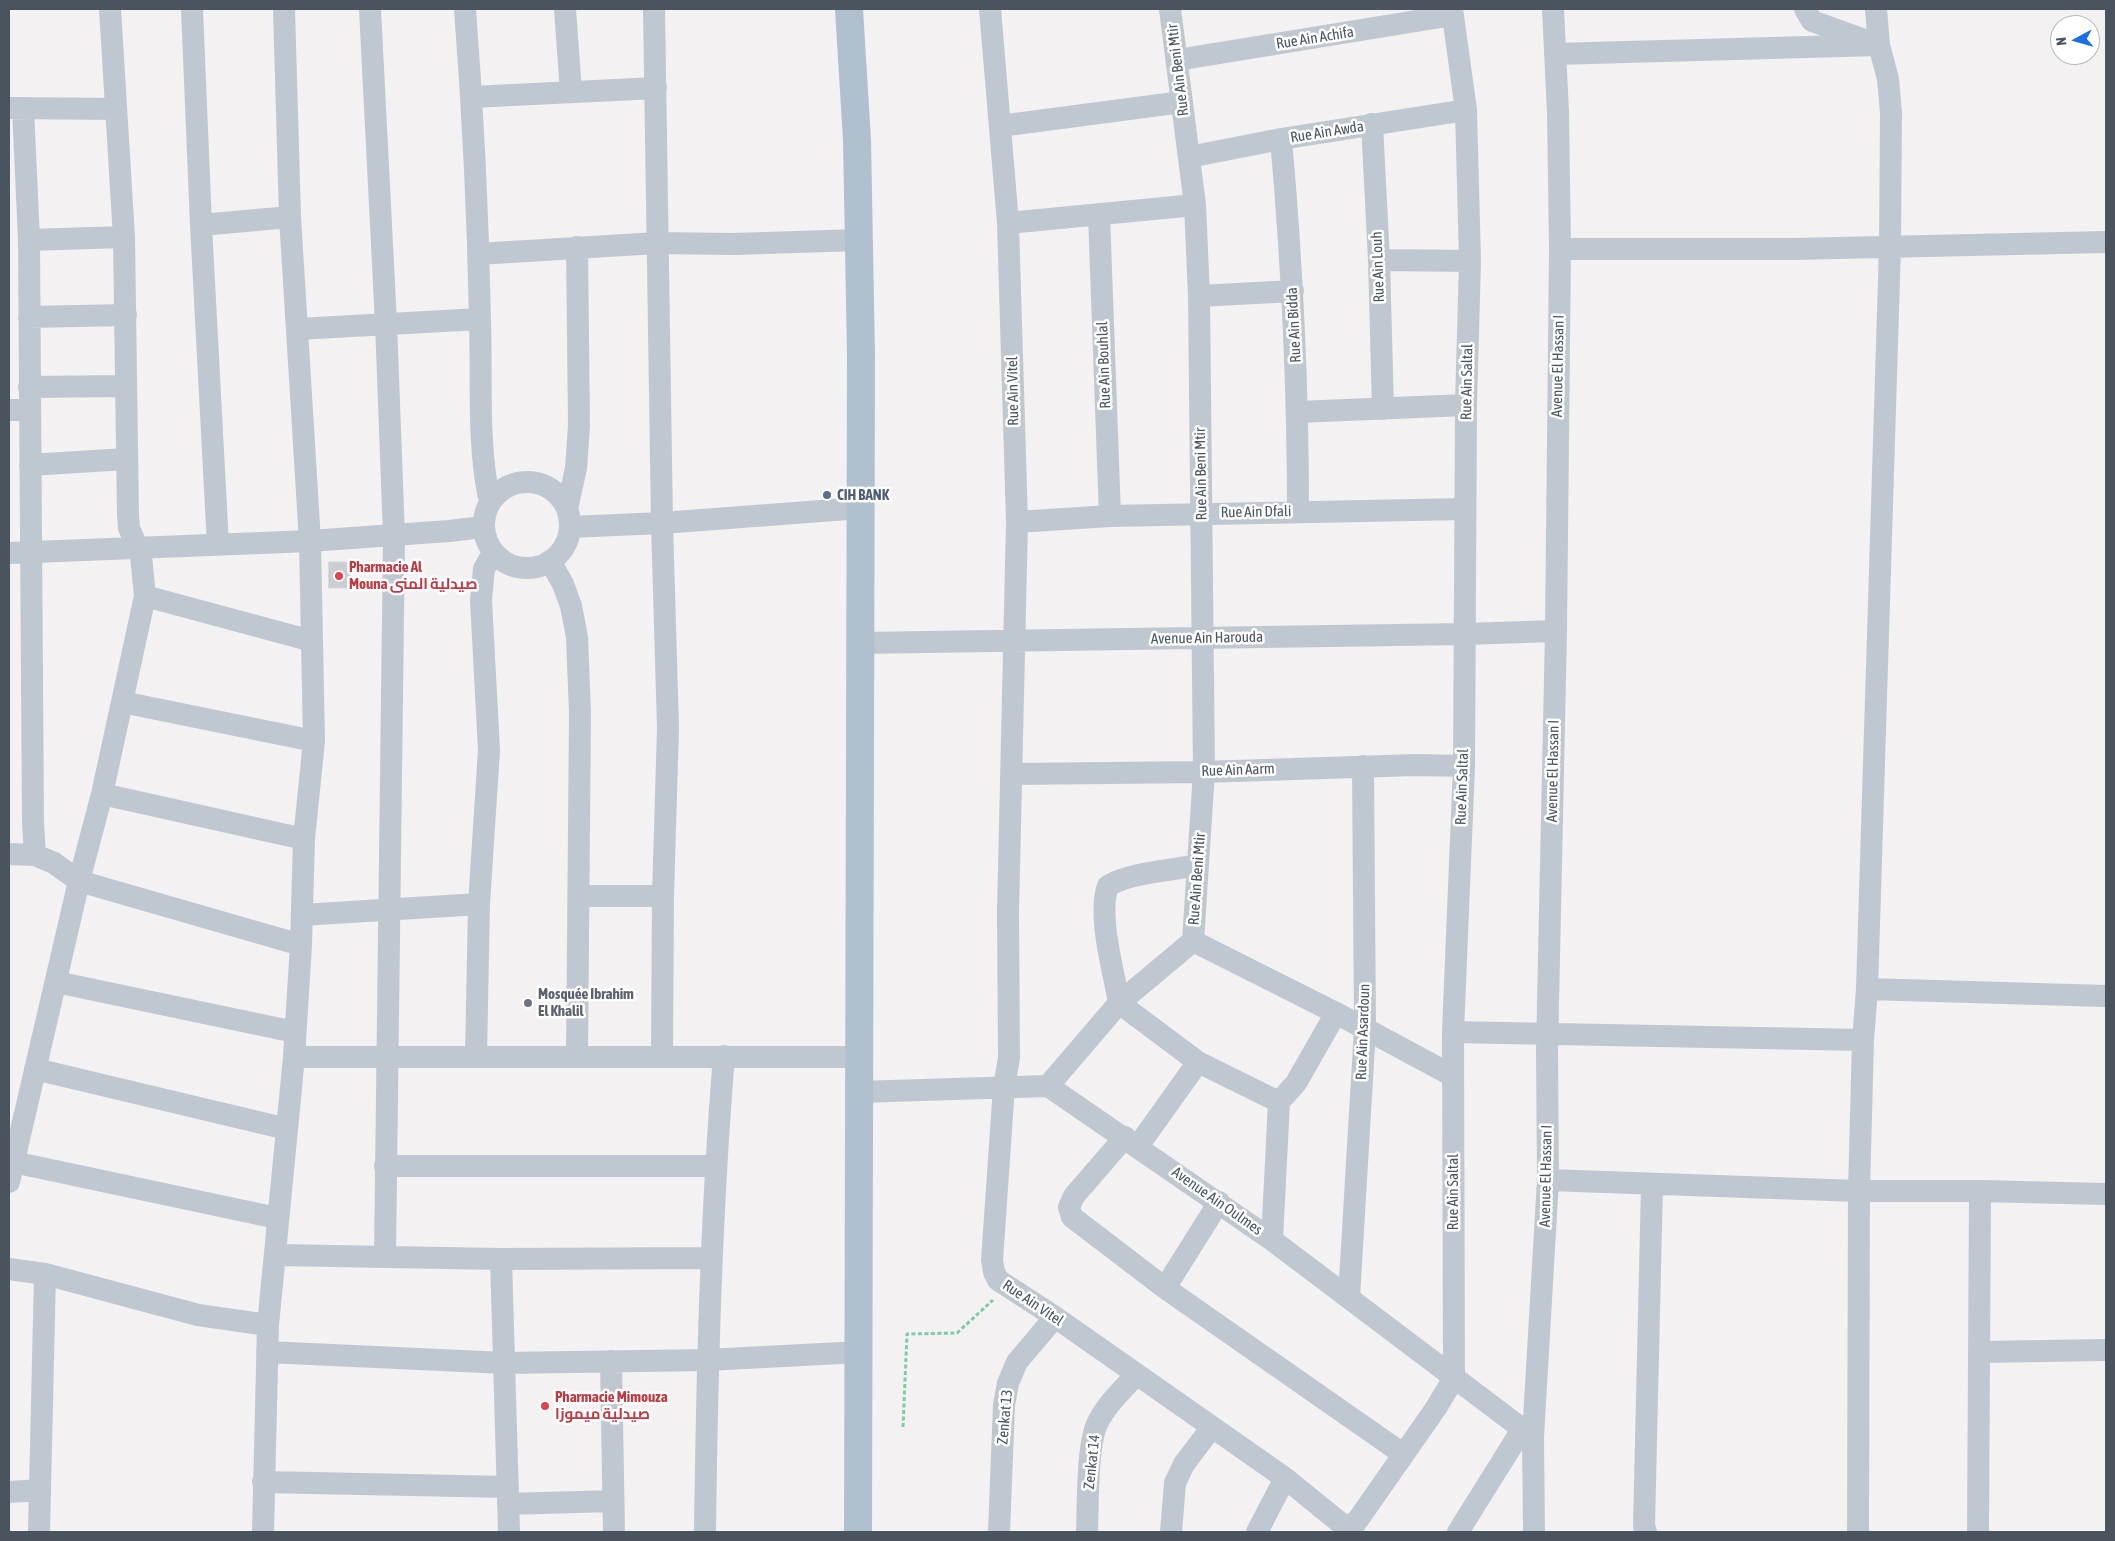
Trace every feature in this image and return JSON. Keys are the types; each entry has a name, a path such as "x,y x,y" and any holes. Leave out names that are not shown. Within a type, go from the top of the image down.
{"main road":[{"path":"849,9 857,140 861,508 859,643 860,1352 858,1532"}],"street":[{"path":"110,9 124,237 126,459 129,528 138,548 143,568 145,596 102,794 79,881 11,1172 277,1218"},
{"path":"192,9 218,544"},
{"path":"263,1532 268,1325 294,1057 301,945 304,839 314,741 310,541 290,217 284,9"},
{"path":"370,9 386,323 394,536 390,908 386,1056 385,1257"},
{"path":"466,9 472,97 478,254 483,458 485,483 490,502"},
{"path":"565,9 571,92"},
{"path":"654,9 662,523 668,728 662,896 662,1056"},
{"name":"Rue Ain Vitel","path":"990,9 1008,223 1017,522 1008,912 1009,1058 1004,1087 992,1260 994,1272 998,1280 1055,1317 1285,1478 1343,1525 1355,1524 1403,1454"},
{"name":"Rue Ain Beni Mtir","path":"1170,9 1195,205 1199,296 1204,772 1193,941"},
{"name":"Avenue El Hassan I","path":"1534,1532 1528,1432 1548,1180 1547,1033 1556,631 1560,249 1553,9"},
{"path":"1805,9 1812,21 1879,45"},
{"path":"1858,1532 1859,1191 1890,247 1891,113 1888,79 1879,45 1876,9"},
{"name":"Rue Ain Achifa","path":"1177,60 1452,12"},
{"name":"Rue Ain Saltal","path":"1452,12 1466,110 1470,261 1466,405 1464,766 1453,1032 1454,1378"},
{"path":"1555,54 1879,45"},
{"path":"472,97 656,88"},
{"path":"1000,126 1182,102"},
{"path":"35,855 19,553 30,465 19,410 29,387 29,317 22,252 16,108 116,109"},
{"name":"Rue Ain Awda","path":"1189,157 1281,139 1466,110"},
{"name":"Rue Ain Louh","path":"1372,124 1379,260 1383,409"},
{"name":"Rue Ain Bidda","path":"1281,139 1293,291 1298,412 1298,511"},
{"path":"1008,223 1195,205"},
{"name":"Rue Ain Bouhlal","path":"1099,215 1110,516"},
{"path":"201,225 290,217"},
{"path":"22,252 124,237"},
{"path":"478,254 657,243 734,244 859,240"},
{"path":"1560,249 1890,247 2106,242"},
{"path":"568,518 557,493 540,484 521,482 503,488 490,502 485,514 483,527 487,543 493,553 513,566 533,568 550,561 564,547 576,468 579,426 577,247"},
{"path":"1379,260 1470,261"},
{"path":"1199,296 1293,291"},
{"path":"29,317 126,315"},
{"path":"298,329 480,319"},
{"path":"29,387 126,386"},
{"path":"1298,412 1466,405"},
{"path":"30,465 126,459"},
{"path":"568,518 662,523 861,508"},
{"name":"Rue Ain Dfali","path":"1017,522 1110,516 1465,509"},
{"path":"19,553 310,541 394,536 483,527"},
{"path":"476,1057 479,904 489,750 483,662 482,582 484,569 493,553"},
{"path":"550,561 563,584 571,606 577,637 580,713 580,896 577,1056"},
{"path":"145,596 312,641"},
{"name":"Avenue Ain Harouda","path":"859,643 1203,639 1556,631"},
{"path":"122,702 314,741"},
{"name":"Rue Ain Aarm","path":"1012,774 1204,772 1362,766 1464,766"},
{"name":"Rue Ain Asardoun","path":"1349,1297 1365,1028 1362,766"},
{"path":"102,794 304,839"},
{"path":"9,854 35,855 54,863 79,881 301,945"},
{"path":"1198,865 1115,881 1108,886 1104,904 1105,922 1119,1003 1198,1062 1279,1102"},
{"path":"580,896 662,896"},
{"path":"302,915 390,908 479,904"},
{"path":"859,1092 1048,1086 1119,1003 1193,941 1365,1028 1453,1076"},
{"path":"56,982 295,1032"},
{"path":"1867,989 2106,996"},
{"path":"1272,1240 1279,1102 1296,1083 1336,1013"},
{"path":"1453,1032 1863,1040"},
{"path":"705,1532 707,1360 711,1258 715,1166 724,1056"},
{"path":"294,1057 860,1057"},
{"path":"1198,1062 1131,1142 1074,1196 1069,1207 1077,1222 1165,1288 1403,1454 1436,1408 1454,1378"},
{"path":"35,1069 287,1129"},
{"name":"Avenue Ain Oulmes","path":"1048,1086 1272,1240 1528,1432"},
{"path":"385,1166 715,1166"},
{"path":"1548,1180 1859,1191 2106,1194"},
{"path":"1646,1532 1644,1526 1652,1185"},
{"path":"1978,1532 1981,1352 1980,1191"},
{"path":"1165,1288 1219,1202"},
{"path":"276,1255 501,1259 711,1258"},
{"path":"501,1259 509,1532"},
{"path":"9,1269 45,1274 198,1315 268,1325"},
{"path":"39,1532 45,1274"},
{"name":"Zenkat 13","path":"999,1532 1004,1406 1008,1382 1017,1362 1055,1317"},
{"path":"1981,1352 2106,1350"},
{"path":"267,1352 505,1363 707,1360 860,1352"},
{"path":"611,1361 614,1532"},
{"name":"Zenkat 14","path":"1087,1532 1092,1450 1096,1425 1107,1407 1136,1374"},
{"path":"1171,1532 1175,1483 1184,1464 1212,1427"},
{"path":"1458,1532 1528,1432"},
{"path":"1257,1532 1285,1478"},
{"path":"263,1482 613,1501"},
{"path":"9,1492 40,1490"}],"path":[{"path":"902,1427 907,1334 957,1333 1008,1286"}],"building":[{"path":"329,562 351,562 351,588 329,588"}],"place":[{"name":"CIH BANK","path":"827,495"},
{"name":"Pharmacie Al Mouna صيدلية المنى","path":"339,576"},
{"name":"Mosquée Ibrahim El Khalil","path":"528,1003"},
{"name":"Pharmacie Mimouza صيدلية ميموزا","path":"545,1406"}]}
